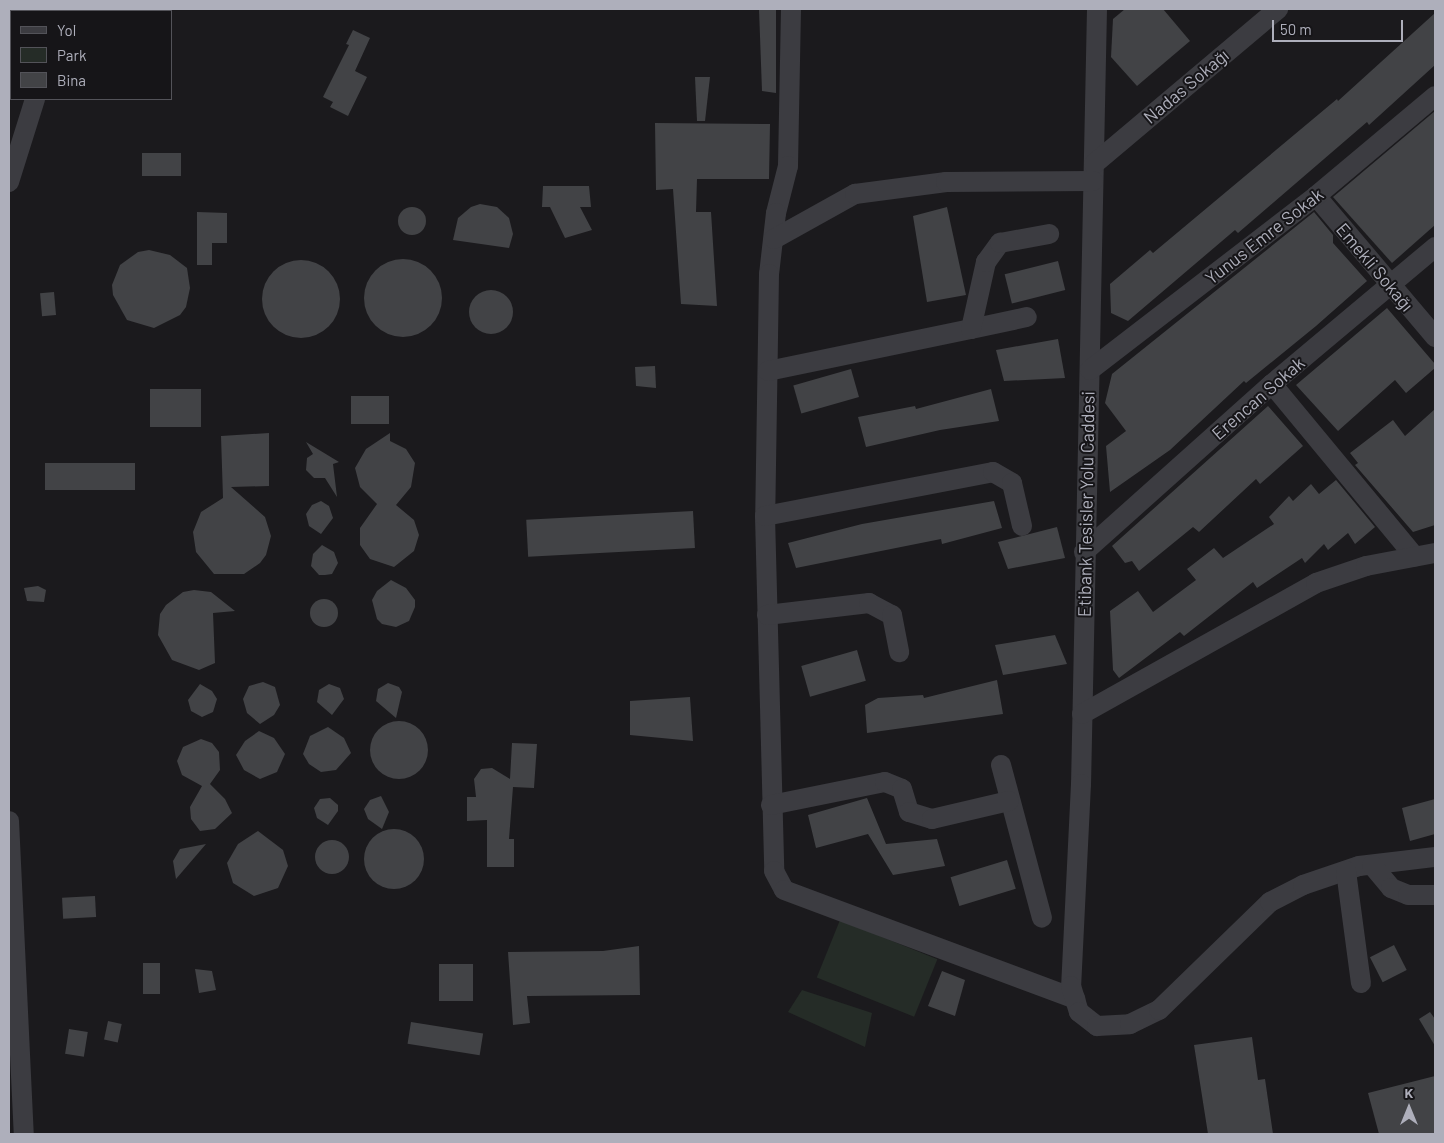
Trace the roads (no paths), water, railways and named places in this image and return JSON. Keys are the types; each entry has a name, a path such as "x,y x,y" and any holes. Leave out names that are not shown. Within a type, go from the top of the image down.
{"street":[{"path":"791,9 788,166 769,274 765,516 774,871 784,890 1075,999 1079,1012 1097,1026 1130,1024 1159,1010 1270,902 1303,885 1372,865 1435,857"},
{"name":"Nadas Sokağı","path":"1094,173 1278,9"},
{"name":"Etibank Tesisler Yolu Caddesi","path":"1075,999 1071,986 1082,714 1084,552 1094,173 1102,13"},
{"name":"Yunus Emre Sokak","path":"1090,370 1316,196 1435,96"},
{"path":"9,182 35,100"},
{"path":"774,239 855,194 946,182 1094,173"},
{"name":"Emekli Sokağı","path":"1316,196 1435,337"},
{"path":"971,329 986,262 1000,243 1049,234"},
{"name":"Erencan Sokak","path":"1084,552 1272,384 1435,247"},
{"path":"768,370 1027,316"},
{"path":"1272,384 1415,556"},
{"path":"765,516 994,472 1012,483 1022,526"},
{"path":"1082,714 1316,583 1366,566 1435,553"},
{"path":"767,615 868,603 892,615 899,652"},
{"path":"1001,765 1009,802 1042,918"},
{"path":"771,805 885,782 902,789 908,812 932,819 1009,802"},
{"path":"9,821 24,1134"},
{"path":"1372,865 1391,888 1408,895 1435,895"},
{"path":"1346,871 1360,983"}]}
